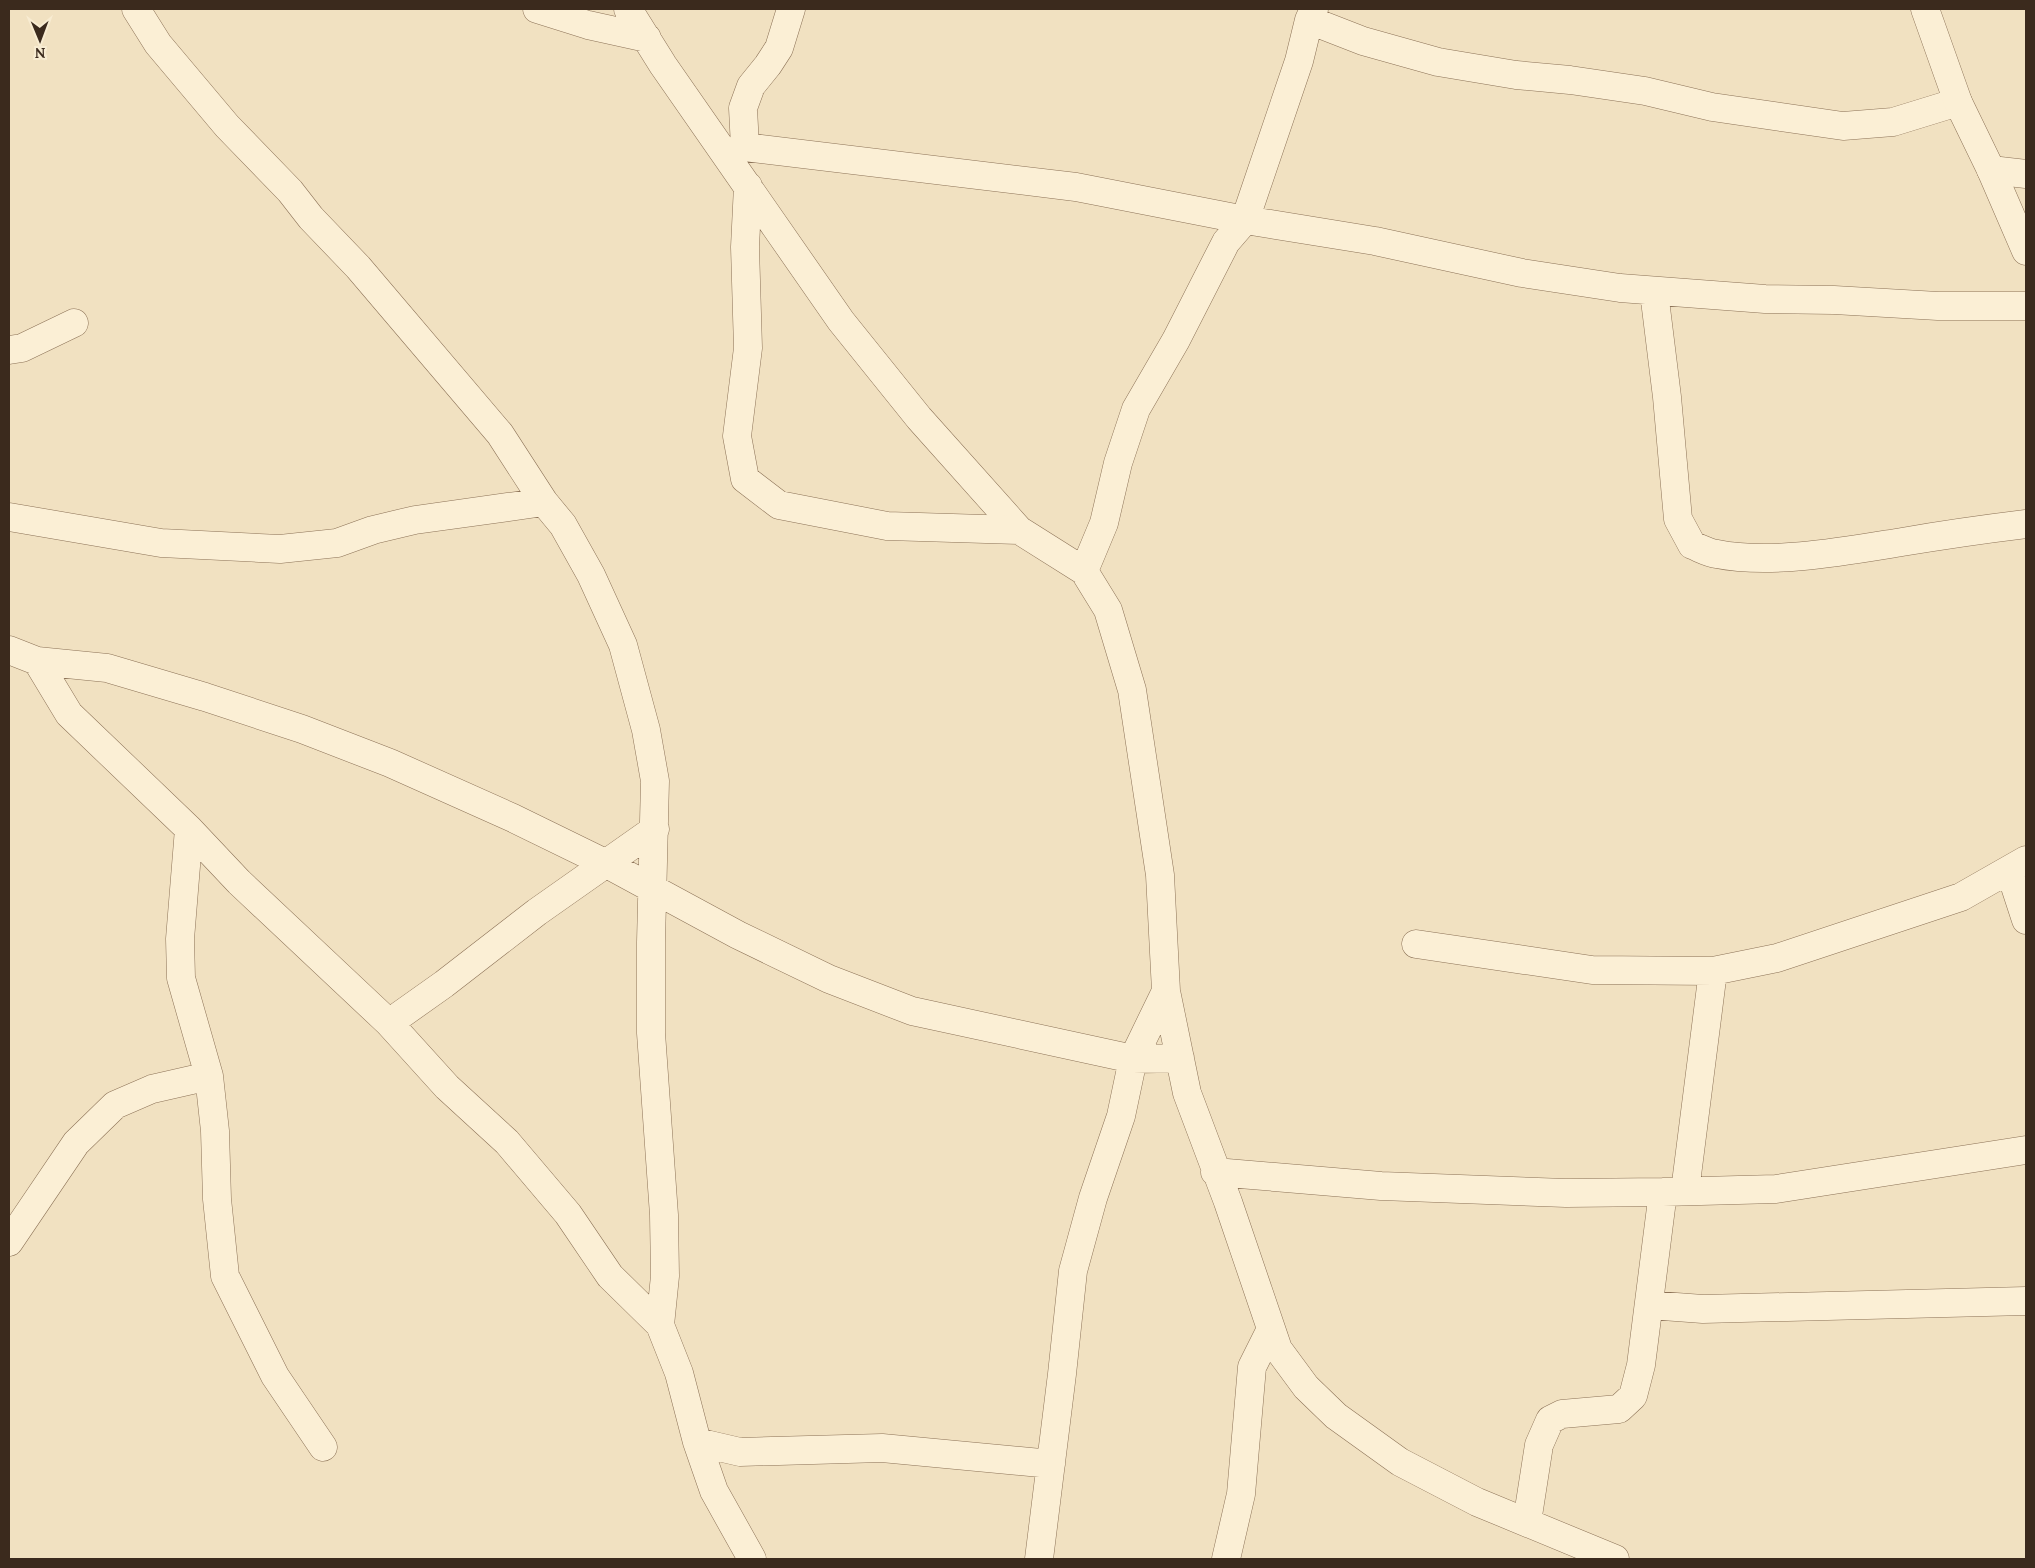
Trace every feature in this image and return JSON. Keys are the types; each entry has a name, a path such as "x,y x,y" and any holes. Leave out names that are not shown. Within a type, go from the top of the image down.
{"street":[{"path":"136,9 158,44 221,118 364,274 500,434 544,502 562,525 591,575 623,645 646,730 655,780 651,1033 664,1215 665,1268 660,1325"},
{"path":"537,9 588,25 646,38"},
{"path":"628,9 646,38 736,151 748,186 841,321 919,418 1019,530 1084,571 1108,610 1132,690 1160,875 1166,991 1187,1093 1278,1349 1306,1387 1336,1416 1400,1462 1477,1502 1614,1559"},
{"path":"736,151 743,108 751,86 779,48 791,9"},
{"path":"1925,9 1958,102 1991,170 2026,251"},
{"path":"1084,571 1104,523 1118,463 1136,409 1176,340 1226,242 1245,220 1299,61 1312,14 1363,42 1438,62 1516,75 1570,80 1645,91 1712,107 1843,126 1894,122 1958,102"},
{"path":"736,151 1076,187 1245,220 1375,241 1522,273 1654,292 1765,299 1834,300 1938,306 2026,306"},
{"path":"1991,170 2026,174"},
{"path":"748,186 745,247 748,348 737,436 745,479 779,505 887,526 1019,530"},
{"path":"1654,292 1678,519 1692,545 1716,554 1742,557 1783,557 1833,553 1980,529 2026,524"},
{"path":"9,350 22,348 74,323"},
{"path":"9,517 161,543 280,550 337,543 373,530 415,520 544,502"},
{"path":"9,650 37,661 107,668 205,697 302,729 399,767 513,818 605,863 738,935 829,979 912,1011 1133,1059 1180,1058"},
{"path":"37,661 69,714 189,829 239,882 389,1023 447,1087 506,1142 568,1214 610,1276 660,1325 679,1373 697,1442 714,1491 752,1559"},
{"path":"189,829 180,939 181,978 209,1076 215,1131 217,1200 225,1276 275,1376 323,1448"},
{"path":"389,1023 444,984 537,912 654,829"},
{"path":"1416,944 1592,970 1713,971 1777,958 1961,897 2018,865 2026,920"},
{"path":"1527,1522 1539,1445 1550,1420 1562,1414 1619,1409 1633,1396 1641,1365 1649,1305 1674,1192 1713,971"},
{"path":"1039,1559 1073,1271 1094,1198 1121,1116 1133,1059 1166,991"},
{"path":"9,1242 76,1143 115,1105 152,1089 209,1076"},
{"path":"1216,1172 1381,1186 1566,1193 1674,1192 1776,1188 2026,1150"},
{"path":"1649,1305 1704,1310 2026,1301"},
{"path":"1226,1559 1241,1494 1252,1367 1271,1329"},
{"path":"697,1442 740,1452 882,1448 1051,1464"}]}
